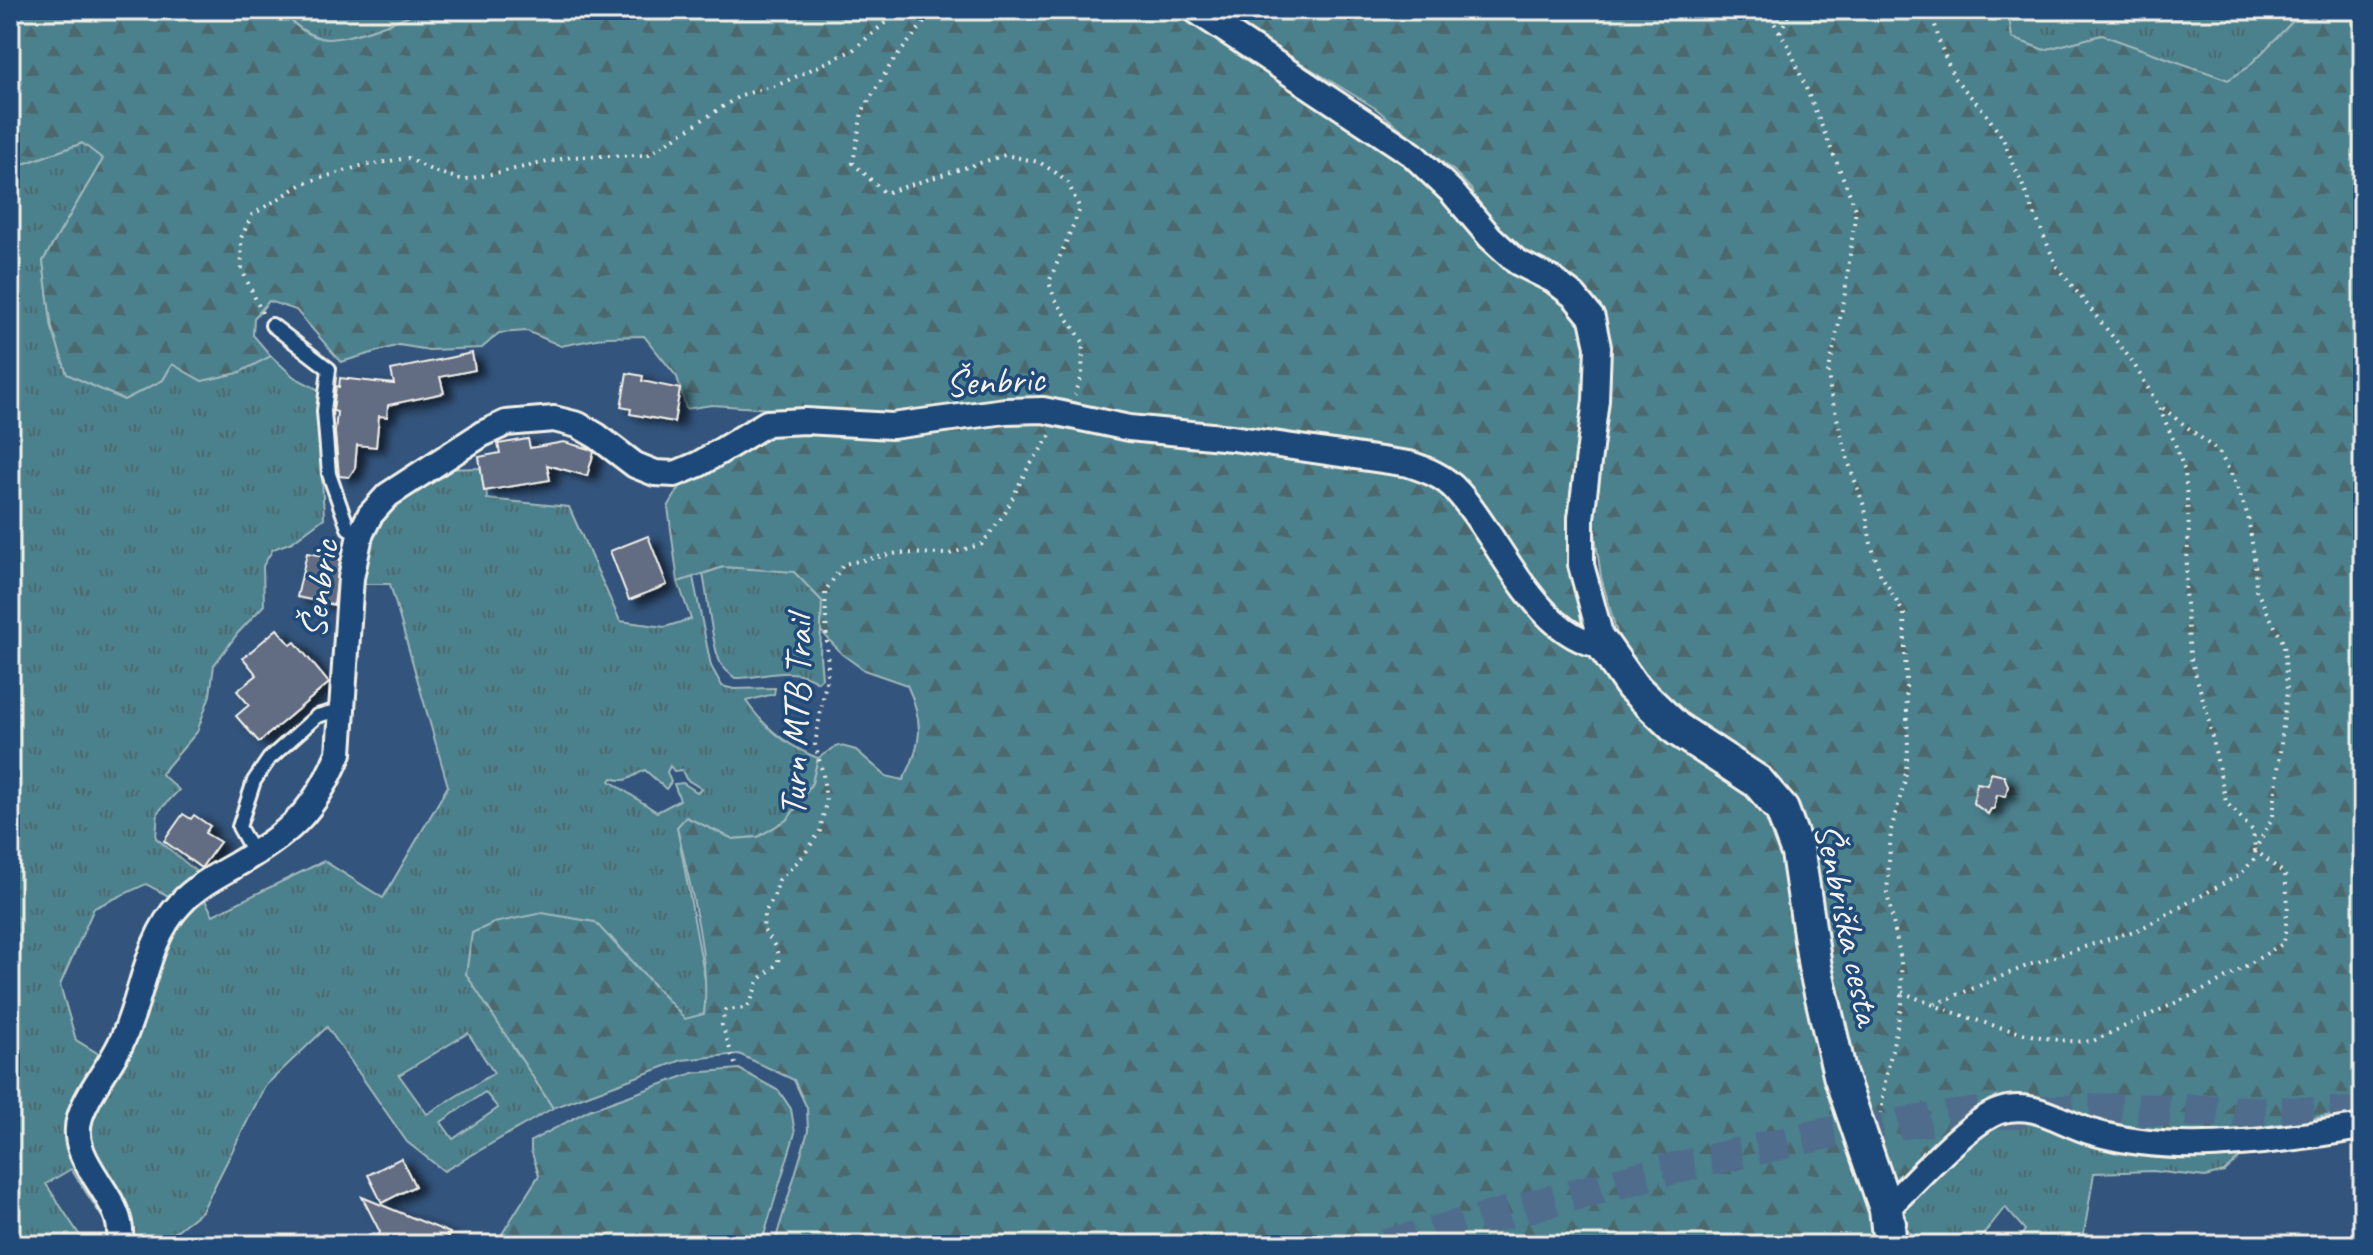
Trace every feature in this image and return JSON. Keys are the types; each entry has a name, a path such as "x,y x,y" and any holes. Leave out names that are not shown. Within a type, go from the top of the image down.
{"street":[{"path":"1195,10 1412,154 1517,262 1553,280 1574,296 1592,318 1598,347 1596,400 1581,518 1581,565 1603,645"},
{"name":"Šenbric","path":"119,1245 122,1231 117,1215 81,1152 77,1134 80,1115 122,1042 161,930 180,903 293,827 328,779 339,753 351,578 360,535 370,515 388,495 482,434 506,423 554,419 578,425 635,465 655,473 675,474 699,464 767,423 805,421 892,426 1005,411 1043,410 1129,428 1246,440 1409,464 1434,472 1456,489 1541,606 1566,631 1591,644 1603,645"},
{"name":"Šenbriška cesta","path":"1603,645 1632,686 1677,729 1758,782 1782,810 1798,853 1815,967 1840,1075 1886,1209 1890,1245"},
{"path":"1905,1245 1886,1209 1979,1120 2003,1110 2036,1109 2091,1132 2145,1144 2190,1146 2363,1127"}],"lane":[{"path":"272,325 329,369 324,411 329,474 348,528 360,535"},
{"path":"254,854 239,827 254,781 269,759 317,716 343,709"}],"path":[{"path":"272,325 263,316 242,270 241,238 252,215 304,183 361,166 408,158 433,171 463,180 571,157 648,155 741,95 778,85 853,50 900,10"},
{"name":"Turn MTB Trail","path":"735,1064 722,1025 725,1010 745,1008 750,1004 758,981 778,963 776,948 763,929 764,914 779,880 804,855 820,831 826,802 815,744 828,670 825,591 844,564 898,553 949,554 982,544 1005,513 1041,447 1068,414 1082,376 1083,342 1054,297 1049,282 1080,209 1068,183 1039,162 1005,155 885,193 853,163 862,112 874,88 934,10"},
{"path":"1766,10 1789,47 1856,209 1844,300 1828,374 1849,464 1865,509 1880,573 1904,614 1908,748 1905,780 1891,830 1887,893 1901,960 1902,1003 1881,1113"},
{"path":"1780,32 1791,10"},
{"path":"1931,10 1930,15 1954,78 1984,111 2003,139 2057,267 2132,361 2157,403 2185,472 2189,529 2185,591 2190,655 2207,713 2226,802 2253,831 2256,857 2241,874 2140,929 2029,965 1933,1005"},
{"path":"2157,403 2219,452 2234,479 2248,516 2256,590 2284,644 2287,690 2273,816 2255,850"},
{"path":"1902,992 1972,1019 2072,1043 2093,1041 2168,1008 2284,943 2288,904 2285,874 2255,850"}],"green space":[{"path":"10,10 287,10 284,13 300,28 320,38 330,39 372,30 423,10 1179,10 1366,120 1573,304 1585,335 1593,380 1575,485 1581,625 1563,616 1538,588 1450,469 1416,451 1219,426 892,417 712,405 686,409 677,377 644,336 607,337 561,346 527,331 499,333 482,348 429,350 399,345 341,362 296,310 269,301 254,318 253,335 271,356 238,373 202,381 172,364 163,380 124,400 67,374 52,328 43,261 103,159 82,143 23,164 10,172"},
{"path":"287,10 423,10 372,30 330,39 320,38 300,28 284,13"},
{"path":"1214,10 2008,10 2012,38 2044,50 2102,35 2228,80 2247,68 2304,10 2363,10 2363,1110 2263,1127 2228,1141 2146,1137 2083,1120 2050,1102 2024,1097 1892,1197 1845,1076 1807,850 1724,753 1624,658 1601,577 1589,491 1609,385 1609,345 1481,220 1471,189 1455,172 1375,108"},
{"path":"2029,10 2302,12 2247,68 2228,80 2102,35 2044,50 2012,38 2009,21 2030,17"},
{"path":"83,143 103,159 43,261 52,328 67,374 124,400 163,380 172,364 202,381 237,373 271,356 294,377 321,391 319,415 324,518 292,542 273,549 263,566 264,605 214,665 210,695 197,732 161,774 179,790 158,812 156,838 204,878 176,900 146,884 94,908 60,985 76,1040 107,1059 78,1105 72,1140 83,1170 115,1226 115,1239 112,1245 98,1245 111,1231 71,1169 46,1184 86,1245 10,1245 10,172 23,164"},
{"path":"1021,416 1354,461 1444,486 1537,611 1773,815 1883,1245 774,1245 808,1131 807,1108 794,1080 739,1054 682,1060 553,1108 466,974 472,933 494,923 542,913 595,922 685,1019 704,1014 702,946 677,827 686,817 733,839 758,837 788,819 812,783 818,758 838,745 856,750 886,776 903,780 918,744 916,710 907,685 864,670 842,654 821,631 822,601 794,572 723,567 678,582 668,507 680,487 757,435"},
{"path":"485,468 487,499 569,507 620,621 665,627 691,619 678,582 693,577 711,666 722,686 734,689 775,688 774,694 746,701 778,735 818,758 812,783 788,819 758,837 733,839 687,818 677,827 707,990 704,1014 685,1020 610,936 467,974 553,1108 444,1171 407,1142 327,1027 265,1086 202,1211 158,1245 137,1245 83,1140 167,930 202,895 213,915 324,861 383,898 448,786 390,584 357,584 375,519 439,469","holes":["670,766 674,771 682,770 686,779 702,789 697,792 683,783 674,784 680,800 657,812 610,781 612,778 626,780 645,770 666,789 671,782 667,772","468,1033 494,1073 427,1114 399,1075","485,1092 498,1108 453,1139 441,1122"]},
{"path":"723,567 794,571 822,601 822,678 818,682 788,673 735,678 724,668 715,646 703,574"},
{"path":"739,1069 779,1091 791,1109 795,1133 761,1245 499,1245 502,1234 539,1175 531,1141 589,1110 693,1073"},
{"path":"2005,1119 2041,1120 2242,1155 2224,1172 2205,1177 2153,1171 2094,1173 2082,1245 2015,1245 2025,1230 2005,1207 1975,1245 1916,1245 1916,1240 1898,1219 1903,1205 1979,1128"}],"building":[{"path":"472,353 475,370 440,377 444,393 388,405 387,417 379,416 376,447 357,445 355,468 349,477 339,476 335,432 337,412 333,411 340,378 394,384 391,370"},
{"path":"627,373 643,376 642,381 680,389 674,422 630,414 631,409 621,407"},
{"path":"528,439 530,448 564,442 594,452 587,476 547,465 550,480 484,491 479,457 500,453 498,444"},
{"path":"648,536 667,585 629,600 610,551"},
{"path":"307,553 340,559 334,605 297,597"},
{"path":"277,629 291,645 295,642 329,683 259,742 236,716 249,705 237,691 257,675 243,658"},
{"path":"1991,773 2004,776 2008,786 2006,796 1997,795 1994,809 1988,814 1973,803 1977,783 1988,785"},
{"path":"183,814 191,819 194,815 210,826 205,833 220,842 201,868 164,841"},
{"path":"401,1158 415,1186 382,1203 368,1175"},
{"path":"362,1197 450,1233 445,1245 374,1245 380,1232"}],"tunnel":[{"path":"1385,1245 1671,1169 1823,1134 1971,1114 2115,1109 2363,1114"}]}
